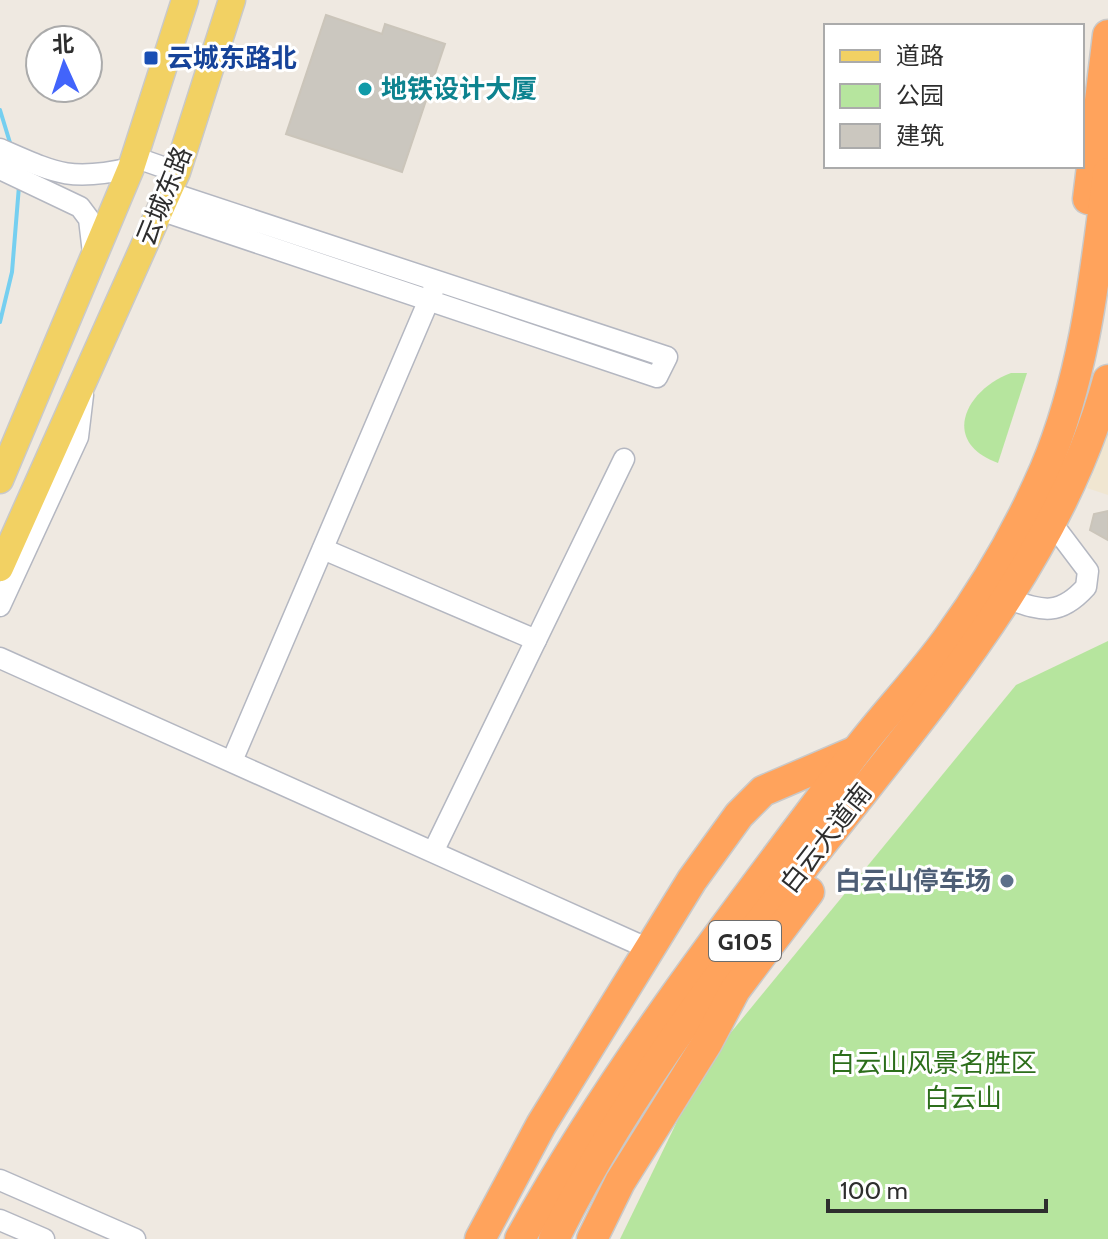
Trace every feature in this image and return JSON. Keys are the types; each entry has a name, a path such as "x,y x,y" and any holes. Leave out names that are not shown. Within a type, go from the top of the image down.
{"highway":[{"name":"白云大道南","path":"992,595 990,547 1023,480 1059,375 1076,292 1108,35"},
{"name":"白云大道南","path":"554,1239 654,1071 723,969 964,663 1043,473 1074,387 1088,321 1108,173"},
{"name":"白云大道南","path":"1051,522 1094,369 1108,298"},
{"name":"白云大道南","path":"520,1239 610,1087 856,751 940,649 992,595 1027,567 1081,459 1108,380"},
{"path":"480,1239 541,1125 649,949 739,815 763,791 856,751"},
{"path":"592,1239 620,1182 707,1043 735,990 834,859 875,776"}],"main road":[{"name":"云城东路","path":"0,480 133,163 185,0"},
{"name":"云城东路","path":"0,568 84,388 168,191 232,0"}],"street":[{"path":"0,149 49,180 86,214 93,253"},
{"path":"0,169 49,180 97,176 133,163 168,191 657,377 667,357 433,291"},
{"path":"232,761 433,291"},
{"name":"云城东路","path":"0,445 43,382"},
{"name":"云城东路","path":"0,606 78,437 84,388"},
{"path":"434,850 624,459"},
{"path":"1051,522 1074,548 1088,571 1086,587"},
{"path":"323,549 536,640"},
{"path":"992,595 1049,610 1062,608 1086,587 1108,579"},
{"path":"0,658 649,949"},
{"path":"0,1180 135,1239"},
{"path":"0,1220 44,1239"}],"shaded area":[{"path":"1108,434 1108,495 1087,488"}],"green space":[{"path":"1011,373 1027,373 998,463 980,454 969,442 964,430 966,416 971,403 981,391"},
{"name":"白云山","path":"1108,641 1108,1239 620,1239 705,1064 1016,685"}],"building":[{"name":"地铁设计大厦","path":"326,15 382,34 385,24 445,44 402,172 286,134"},
{"path":"1108,511 1108,540 1090,530 1094,514"}],"waterway":[{"path":"0,110 11,146"},
{"path":"0,322 12,272 19,186"}],"place":[{"name":"云城东路北","path":"151,58"},
{"name":"地铁设计大厦","path":"365,89"},
{"name":"白云山停车场","path":"1007,881"}],"park label":[{"name":"白云山风景名胜区","path":"933,1063"}]}
